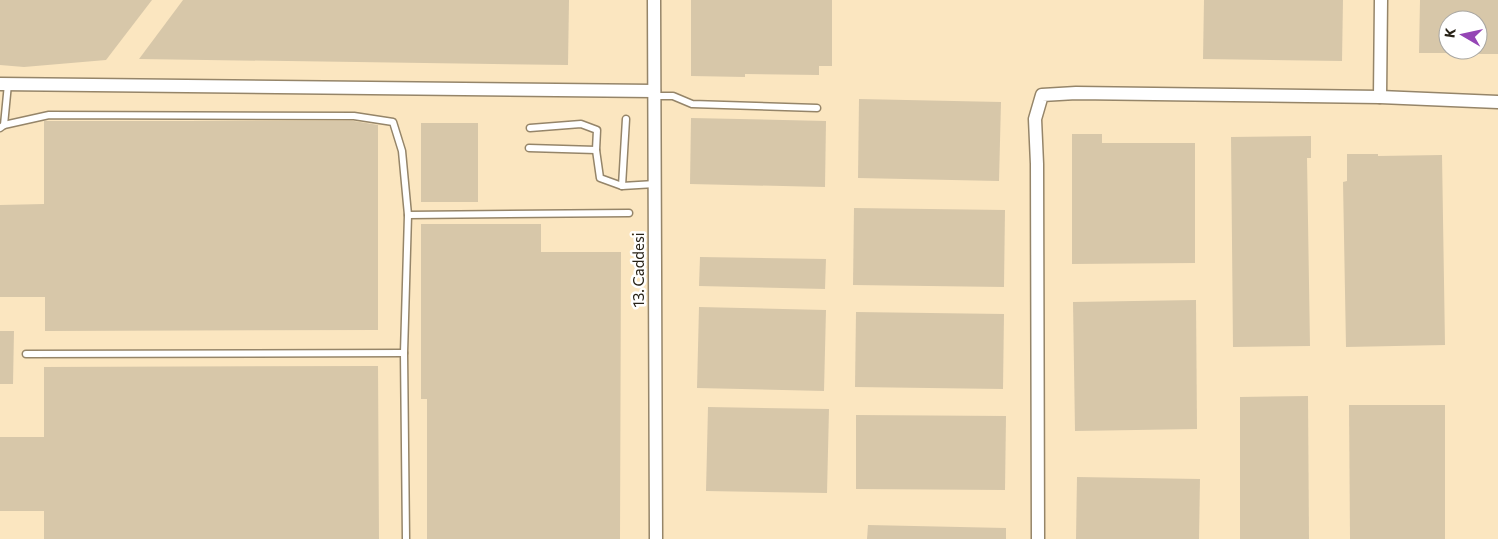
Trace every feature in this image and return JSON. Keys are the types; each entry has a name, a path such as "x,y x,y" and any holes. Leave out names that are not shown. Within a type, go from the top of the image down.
{"street":[{"name":"13. Caddesi","path":"654,0 656,539"},
{"path":"1380,97 1381,0"},
{"path":"4,84 654,93"},
{"path":"1038,539 1037,164 1035,119 1042,95 1076,93 1380,97 1498,102"}],"lane":[{"path":"4,84 2,127 49,115 354,116 393,122 402,151 408,215 404,353 406,539"},
{"path":"654,93 672,96 692,104 816,108"},
{"path":"622,186 626,119"},
{"path":"530,128 581,124 597,130 596,150 600,178 622,186 655,184"},
{"path":"530,148 596,150"},
{"path":"408,215 629,213"},
{"path":"26,354 404,353"}],"shaded area":[{"path":"0,0 1498,0 1498,539 0,539"}],"building":[{"path":"0,0 152,0 106,60 24,67 0,65"},
{"path":"183,0 569,0 568,65 139,59"},
{"path":"691,0 832,0 832,66 819,66 819,75 745,74 745,77 691,76"},
{"path":"1204,0 1343,0 1342,61 1203,59"},
{"path":"1420,0 1498,0 1498,54 1488,54 1488,10 1438,10 1438,53 1419,53"},
{"path":"859,99 1001,102 999,181 858,178"},
{"path":"691,118 826,121 825,187 690,184"},
{"path":"44,121 354,121 378,125 378,330 45,331 45,297 0,297 0,205 44,204"},
{"path":"421,123 478,123 478,202 421,202"},
{"path":"1072,134 1102,134 1102,143 1195,143 1195,263 1072,264"},
{"path":"1311,136 1311,158 1307,158 1310,346 1233,347 1231,137"},
{"path":"1347,154 1378,154 1378,156 1442,155 1445,345 1346,347 1343,182 1347,181"},
{"path":"854,208 1005,210 1004,287 853,285"},
{"path":"421,224 541,224 541,252 621,252 620,539 427,539 427,399 421,399"},
{"path":"700,257 826,259 825,289 699,286"},
{"path":"1196,300 1197,429 1075,431 1073,302"},
{"path":"699,307 826,310 824,391 697,388"},
{"path":"856,312 1004,314 1003,389 855,387"},
{"path":"0,331 14,331 13,384 0,384"},
{"path":"378,366 379,539 44,539 44,511 0,511 0,437 44,437 44,367"},
{"path":"1308,396 1309,539 1240,539 1240,397"},
{"path":"1349,405 1445,405 1445,539 1350,539"},
{"path":"708,407 829,409 827,493 706,491"},
{"path":"856,415 1006,416 1005,490 856,489"},
{"path":"1077,477 1200,479 1199,539 1076,539"},
{"path":"868,525 1006,528 1006,539 867,539"}]}
